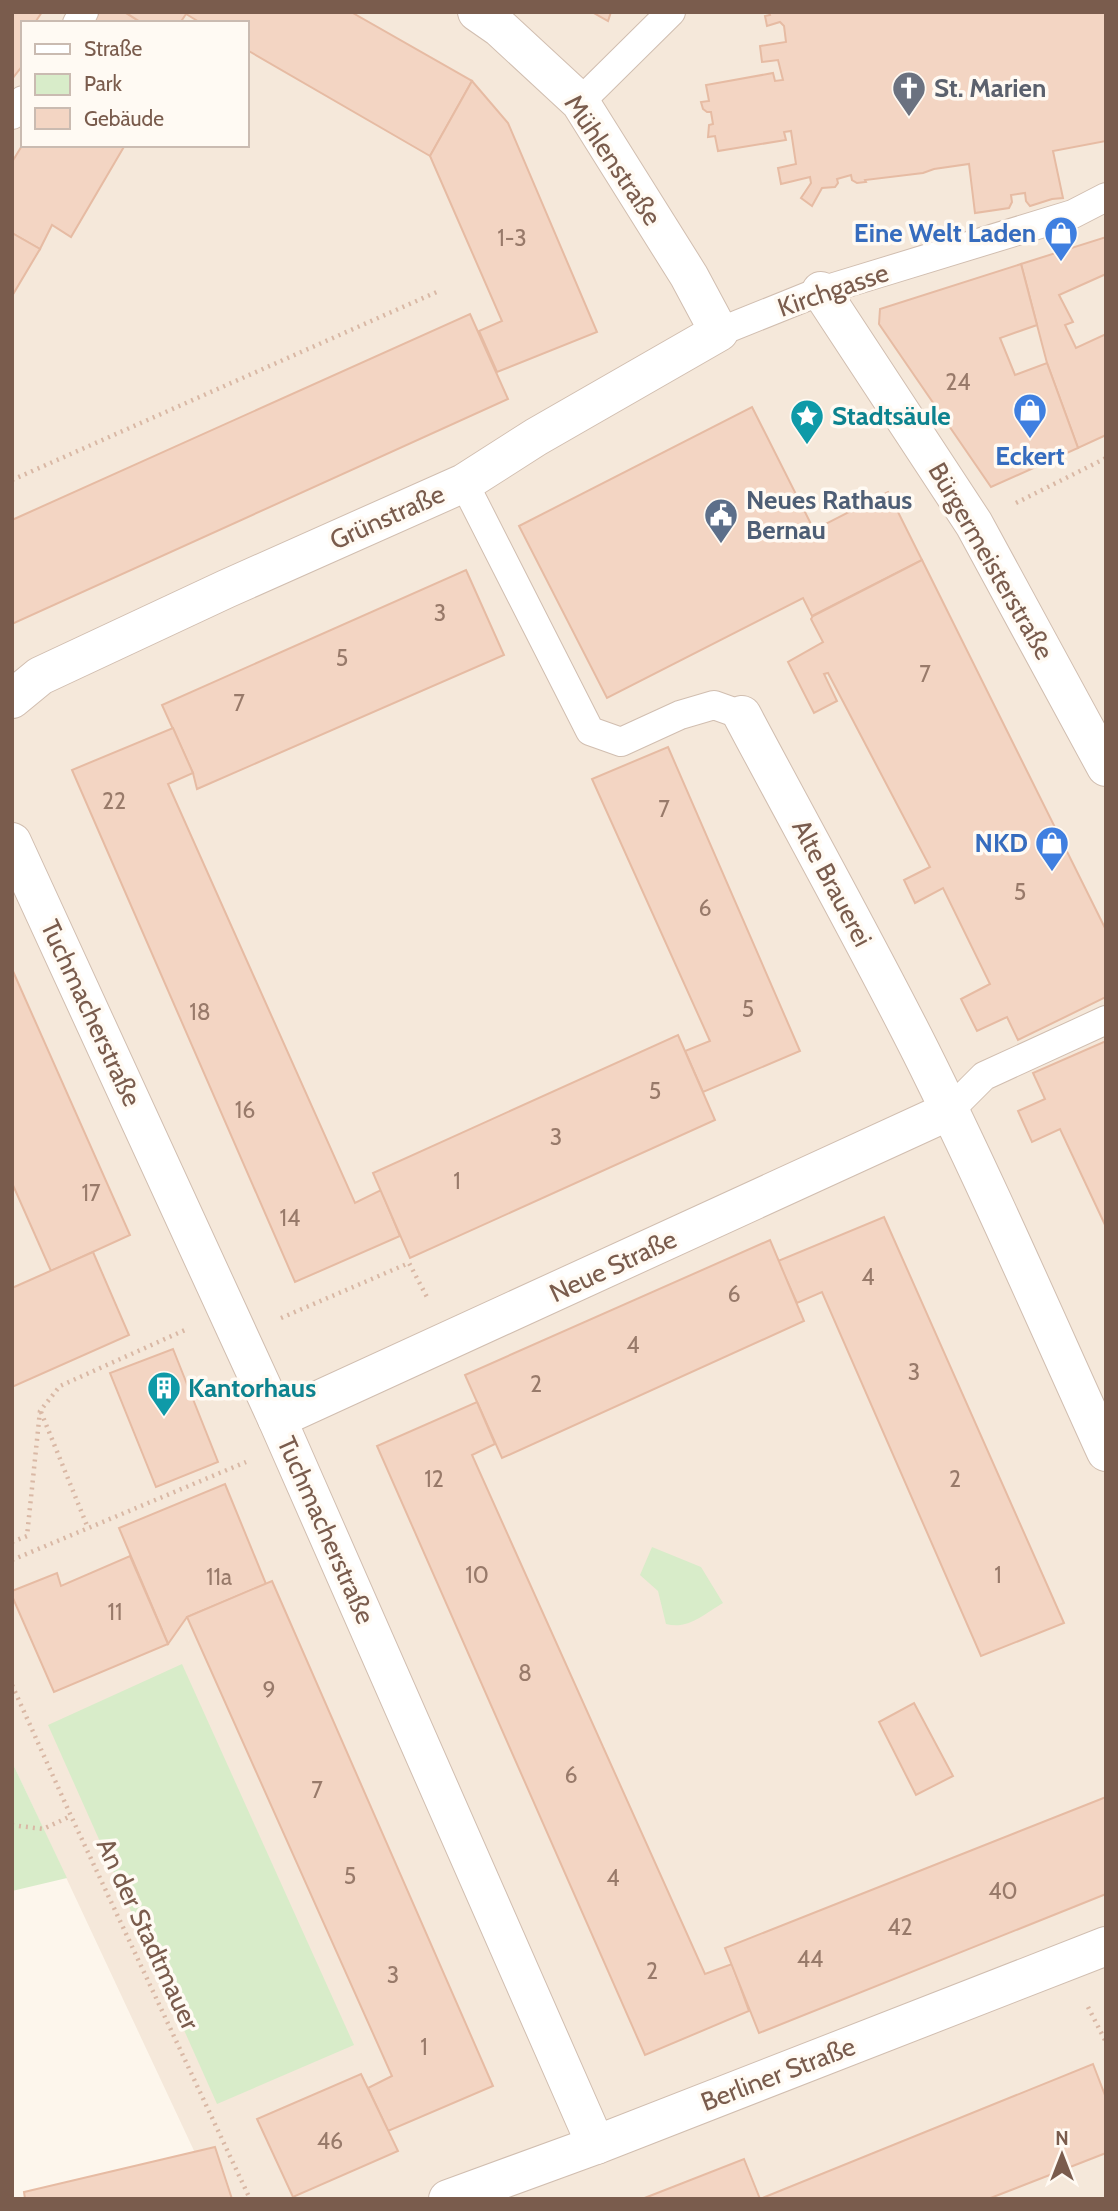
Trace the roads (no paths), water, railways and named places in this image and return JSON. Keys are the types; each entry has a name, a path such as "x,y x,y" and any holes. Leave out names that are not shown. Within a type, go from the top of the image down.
{"street":[{"name":"Mühlenstraße","path":"477,12 500,29 580,102 689,276 719,332"},
{"name":"Bürgermeisterstraße","path":"821,291 975,524 1106,766"},
{"name":"Grünstraße","path":"26,688 226,589 464,483 719,332"},
{"name":"Alte Brauerei","path":"742,715 853,920 949,1111 1106,1452"},
{"name":"Tuchmacherstraße","path":"12,842 283,1432 596,2145"},
{"name":"Neue Straße","path":"283,1432 447,1342 949,1111"},
{"name":"Berliner Straße","path":"448,2199 596,2145 1106,1946"}],"lane":[{"path":"580,102 671,12"},
{"name":"Kirchgasse","path":"719,332 821,291 1073,214 1106,197"},
{"name":"Alte Brauerei","path":"464,483 590,731 621,741 680,715 714,705 742,715"},
{"path":"949,1111 984,1076 1106,1020"}],"place":[{"name":"St. Marien","path":"909,118"},
{"name":"Eine Welt Laden","path":"1061,263"},
{"name":"Eckert","path":"1030,440"},
{"name":"Stadtsäule","path":"807,446"},
{"name":"Neues Rathaus Bernau","path":"721,545"},
{"name":"NKD","path":"1052,873"},
{"name":"Kantorhaus","path":"164,1418"}]}
